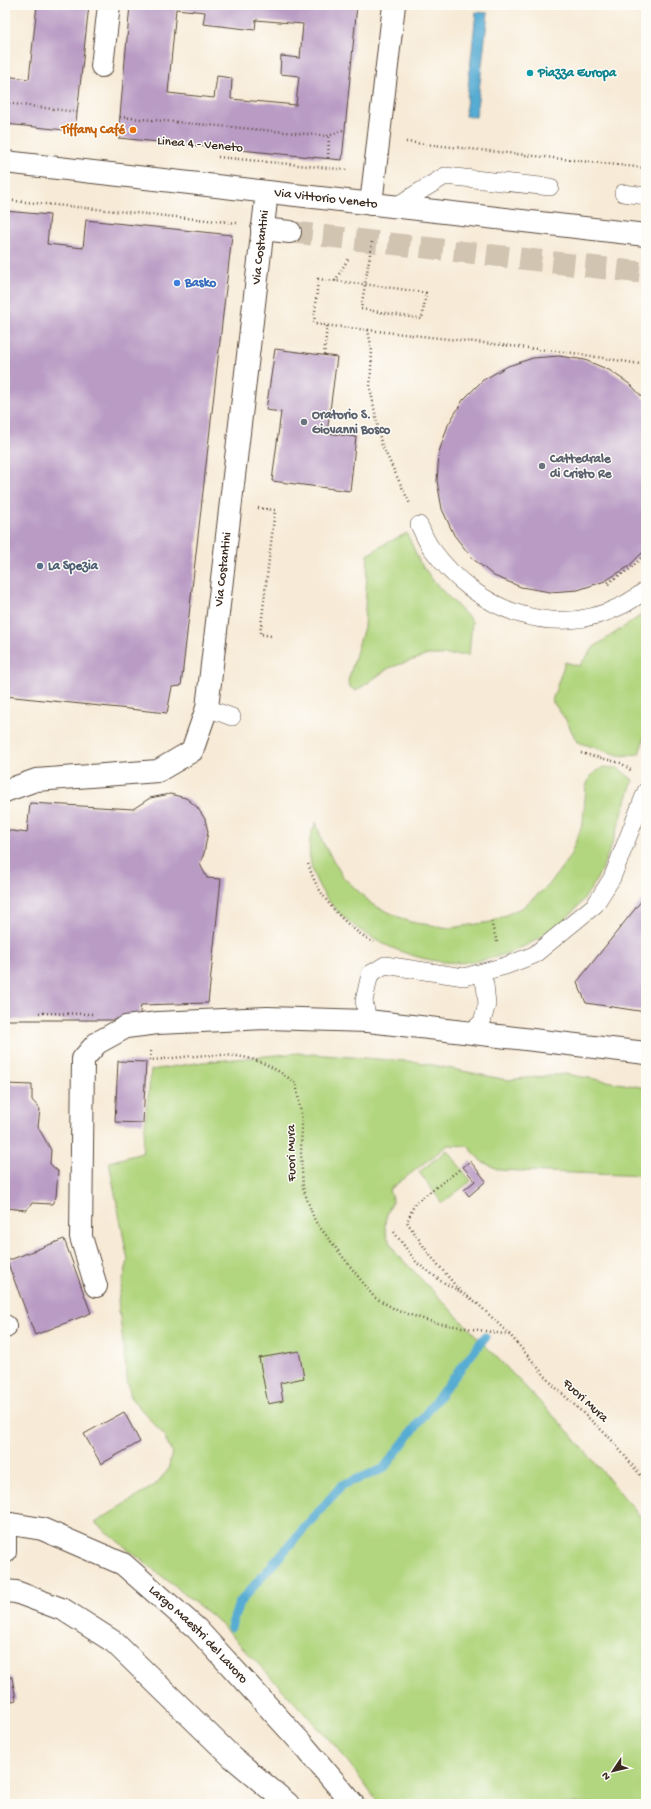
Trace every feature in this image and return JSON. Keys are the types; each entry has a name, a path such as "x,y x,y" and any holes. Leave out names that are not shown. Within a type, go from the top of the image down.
{"street":[{"path":"102,66 109,5"},
{"path":"370,204 378,150 394,5"},
{"name":"Via Vittorio Veneto","path":"5,162 646,235"},
{"name":"Via Costantini","path":"5,791 36,780 158,771 192,751 206,708 267,192"},
{"path":"262,228 290,232"},
{"path":"96,1286 81,1237 83,1059 97,1044 126,1027 158,1023 267,1018 368,1021 646,1053"},
{"name":"Largo Maestri del Lavoro","path":"5,1523 42,1529 123,1564 197,1629 305,1747 353,1804"},
{"path":"5,1534 5,1552"},
{"path":"5,1591 16,1592 64,1610 114,1642 232,1757 288,1804"}],"lane":[{"path":"396,206 444,176 550,187"},
{"path":"623,193 646,196"},
{"path":"419,525 431,548 451,571 474,593 502,609 532,618 563,621 594,616 623,605 646,590"},
{"path":"206,708 232,717"},
{"path":"368,1021 364,1001 370,974 385,965 464,976 478,974 534,955 595,906 612,878 646,791"},
{"path":"470,1032 482,1022 487,1004 485,984 478,974"}],"path":[{"path":"5,103 77,112"},
{"path":"120,117 329,136 345,129"},
{"path":"328,158 329,136"},
{"path":"406,142 646,168"},
{"name":"Linea 4 - Veneto","path":"211,156 350,170"},
{"path":"5,200 262,228"},
{"path":"372,242 367,272 366,279 365,287 363,302 361,309 422,319 426,293 374,284 366,284 358,283 351,282 318,280 314,324 573,353 646,366"},
{"path":"335,281 348,259"},
{"path":"324,355 327,326"},
{"path":"368,330 372,351 370,387 381,443 419,525"},
{"path":"229,506 275,510 260,634 271,636"},
{"path":"581,753 621,763 637,775"},
{"path":"308,864 317,887 332,908 351,926 377,944"},
{"name":"Fuori Mura","path":"158,1023 150,1060 223,1056 254,1060 274,1068 296,1083 302,1120 301,1152 303,1188 315,1221 374,1298 398,1311 436,1323 510,1335"},
{"name":"Fuori Mura","path":"459,1170 415,1203 407,1222 429,1254 461,1292 476,1302 510,1335 553,1385 610,1438 646,1482"},
{"path":"394,1232 417,1263 441,1281 461,1292"}],"green space":[{"path":"407,533 419,561 435,583 472,621 469,655 428,655 389,668 356,691 349,686 348,681 364,627 368,555 381,546"},
{"path":"646,612 646,732 639,754 621,756 577,742 566,720 552,701 565,662 579,666 594,647"},
{"path":"603,767 618,768 633,780 612,845 598,877 579,905 556,927 544,936 516,950 502,955 471,962 445,962 417,957 389,946 362,932 339,913 322,891 311,866 310,839 316,822 322,841 343,877 373,905 410,922 450,928 491,922 523,907 549,885 570,856 583,823 586,787 590,776"},
{"path":"298,1053 418,1062 507,1080 566,1074 646,1088 646,1176 499,1170 481,1161 468,1146 448,1145 389,1190 393,1201 385,1222 385,1227 388,1239 396,1253 568,1431 646,1523 646,1804 379,1804 340,1751 217,1620 95,1523 155,1485 168,1470 172,1452 163,1434 131,1398 127,1378 118,1300 128,1261 109,1162 142,1153 151,1070 203,1062"},
{"path":"447,1150 471,1181 442,1203 419,1172"}],"water":[{"path":"476,12 488,13 476,117 465,116"}],"building":[{"path":"37,5 89,5 75,131 5,124 5,76 29,79"},
{"path":"130,5 357,5 342,160 118,138","holes":["176,9 205,12 203,24 255,30 256,20 303,24 300,58 281,56 280,74 299,76 296,105 231,99 232,78 217,76 214,98 168,93"]},
{"path":"5,211 50,215 47,244 83,248 86,220 232,235 181,686 172,687 167,713 5,696"},
{"name":"Oratorio S. Giovanni Bosco","path":"275,349 337,357 327,433 356,437 350,491 272,481 281,412 266,410"},
{"name":"Cattedrale di Cristo Re","path":"559,356 585,360 609,370 631,385 646,401 646,549 628,567 605,581 578,590 550,592 521,587 494,576 472,558 454,535 442,509 437,481 439,452 448,425 463,400 483,380 508,366 533,358"},
{"path":"170,794 186,798 197,807 205,819 208,832 204,853 200,864 207,878 221,879 208,1003 141,1005 139,1020 5,1020 5,830 27,833 30,803 133,809 150,798"},
{"path":"646,895 646,1012 586,1003 577,982"},
{"path":"118,1061 146,1062 143,1123 115,1122"},
{"path":"5,1084 32,1085 32,1100 40,1109 38,1127 51,1150 50,1164 58,1171 56,1197 52,1204 32,1203 26,1210 5,1208"},
{"path":"470,1161 486,1181 469,1196 464,1190 475,1181 463,1167"},
{"path":"64,1239 91,1313 35,1335 7,1261"},
{"path":"299,1351 304,1378 280,1383 283,1401 268,1404 259,1358"},
{"path":"124,1412 140,1442 101,1464 84,1434"},
{"path":"12,1677 16,1700 5,1703 5,1678"}],"waterway":[{"path":"231,1627 239,1603 342,1485 383,1469 485,1337"}],"tunnel":[{"path":"290,232 646,273"}],"place":[{"name":"Piazza Europa","path":"530,73"},
{"name":"Tiffany Café","path":"133,130"},
{"name":"Basko","path":"177,283"},
{"name":"Oratorio S. Giovanni Bosco","path":"304,422"},
{"name":"Cattedrale di Cristo Re","path":"542,466"},
{"name":"La Spezia","path":"40,566"}]}
